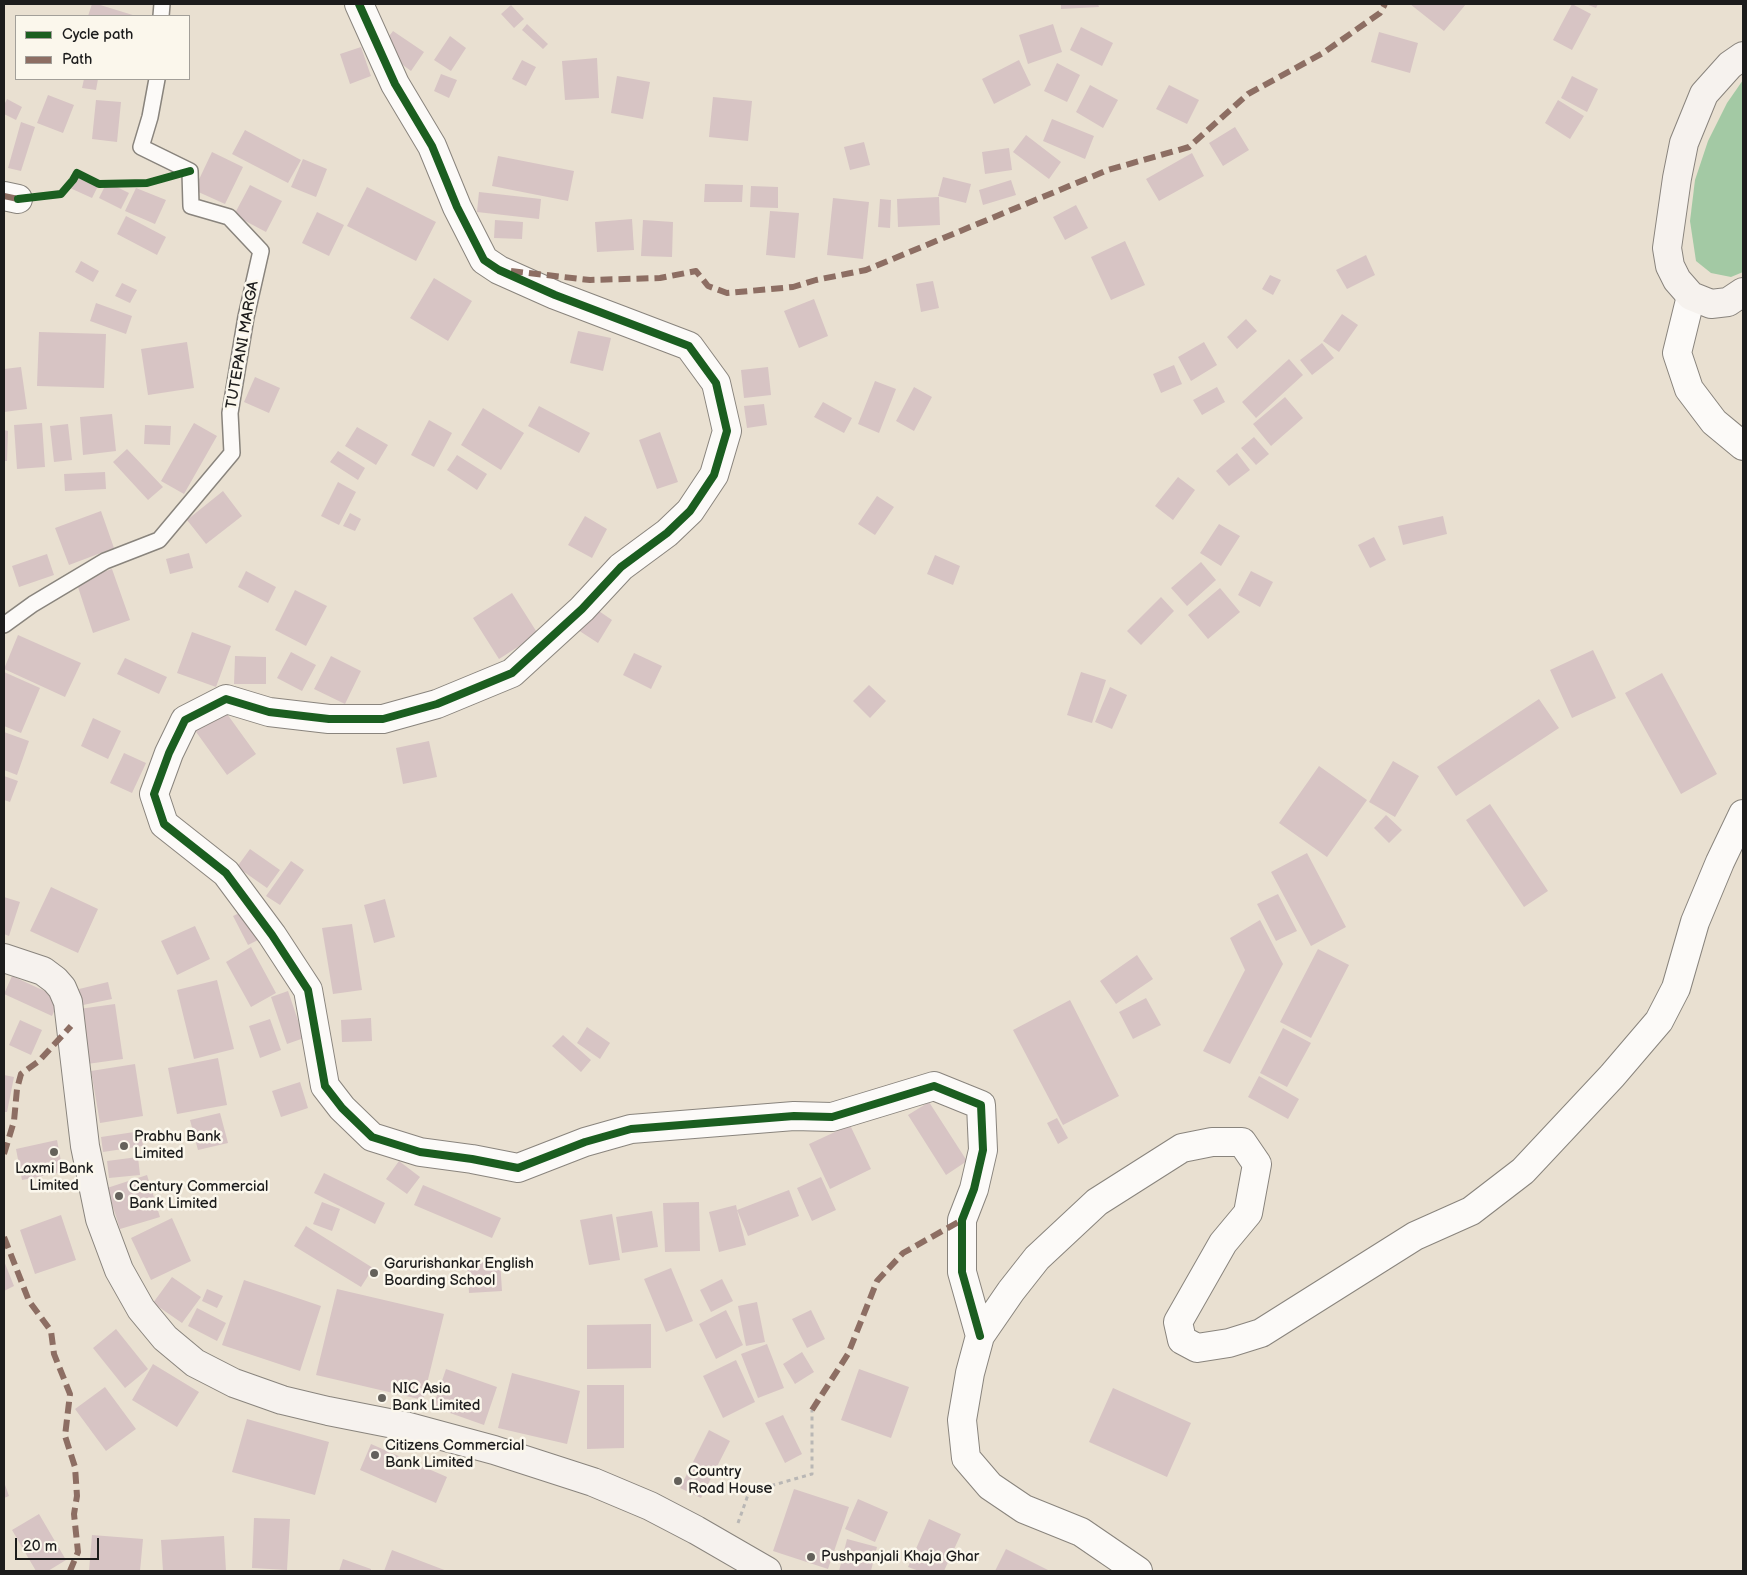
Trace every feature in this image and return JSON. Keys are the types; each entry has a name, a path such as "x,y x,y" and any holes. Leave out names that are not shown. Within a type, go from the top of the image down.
{"main road":[{"path":"1743,56 1730,65 1704,94 1684,143 1667,248 1670,266 1677,280 1691,296 1710,304 1728,302 1743,292"},
{"path":"4,958 44,971 62,988 68,1002 85,1146 100,1219 119,1270 141,1309 165,1338 187,1357 234,1383 282,1400 328,1411 409,1426 494,1450 593,1482 650,1506 767,1571"}],"street":[{"path":"359,4 395,84 432,146 458,207 484,260 499,270 555,295 689,346 716,383 727,431 714,475 690,511 667,533 621,566 582,608 512,673 437,704 383,718 329,719 269,712 226,699 185,720 169,753 154,794 164,824 226,873 272,935 308,990 325,1086 342,1108 372,1138 420,1152 518,1168 585,1142 631,1129 794,1116 832,1117 934,1086 982,1105 983,1150 974,1188 962,1220 962,1272 980,1336"},
{"path":"1691,296 1677,353 1689,389 1714,422 1743,446"},
{"path":"1138,1571 1080,1532 1024,1509 990,1486 966,1458 962,1420 970,1373 980,1336 1011,1291 1037,1258 1097,1202 1182,1148 1212,1142 1242,1142 1258,1164 1248,1213 1223,1243 1178,1322 1182,1340 1197,1348 1229,1343 1262,1333 1415,1236 1471,1211 1524,1171 1612,1076 1659,1021 1676,988 1695,922 1720,862 1743,814"}],"lane":[{"name":"TUTEPANI MARGA","path":"4,625 33,604 105,561 159,540 232,453 230,412 246,317 261,252 229,217 191,206 190,171 141,147 150,117 157,80"}],"path":[{"path":"729,1549 749,1492 812,1474 812,1410"}],"green space":[{"path":"1743,80 1743,272 1731,277 1711,273 1696,261 1690,221 1695,180 1708,141 1727,103"}],"building":[{"path":"92,4 97,4 133,15 88,15"},
{"path":"1061,4 1098,4 1099,7 1061,9"},
{"path":"1410,4 1466,4 1444,31"},
{"path":"1572,4 1591,14 1572,50 1553,40"},
{"path":"1586,4 1598,4 1596,8"},
{"path":"511,5 524,19 514,28 501,14"},
{"path":"527,24 548,44 543,49 522,30"},
{"path":"1053,24 1062,52 1028,64 1019,35"},
{"path":"1081,27 1113,43 1102,66 1070,50"},
{"path":"393,31 424,52 411,71 380,48"},
{"path":"1379,32 1418,43 1410,73 1371,62"},
{"path":"450,36 466,48 451,71 434,60"},
{"path":"361,47 371,76 350,84 340,54"},
{"path":"597,58 599,98 565,100 562,61"},
{"path":"522,60 536,67 526,86 512,79"},
{"path":"1019,60 1031,85 994,104 982,79"},
{"path":"1057,63 1080,75 1067,102 1044,91"},
{"path":"441,74 457,80 449,98 434,91"},
{"path":"617,76 650,82 643,119 611,113"},
{"path":"1572,76 1598,89 1587,112 1561,98"},
{"path":"84,80 98,80 96,90 82,88"},
{"path":"1090,85 1118,100 1103,128 1076,112"},
{"path":"1169,85 1199,100 1187,124 1156,109"},
{"path":"48,95 74,105 63,133 37,123"},
{"path":"713,97 752,101 748,141 709,137"},
{"path":"7,99 22,107 16,120 4,114 4,105"},
{"path":"96,100 121,102 117,142 92,139"},
{"path":"1558,100 1584,116 1570,139 1545,123"},
{"path":"1052,119 1094,136 1085,159 1043,141"},
{"path":"21,122 35,127 21,171 8,168"},
{"path":"1235,127 1249,150 1223,166 1209,143"},
{"path":"245,130 301,160 288,183 232,154"},
{"path":"1026,135 1061,162 1049,179 1013,152"},
{"path":"864,142 870,165 850,170 844,147"},
{"path":"1009,148 1012,170 985,174 982,152"},
{"path":"212,152 243,167 225,204 194,190"},
{"path":"1192,153 1204,176 1159,201 1146,179"},
{"path":"498,156 574,171 568,201 492,186"},
{"path":"303,159 327,169 316,197 291,187"},
{"path":"77,173 99,184 92,198 70,188"},
{"path":"943,177 971,184 966,203 938,196"},
{"path":"1011,180 1016,195 983,205 979,190"},
{"path":"107,182 129,193 121,209 99,198"},
{"path":"705,184 743,185 742,202 704,202"},
{"path":"250,185 282,201 266,232 234,215"},
{"path":"751,186 778,187 778,208 750,207"},
{"path":"367,187 436,222 416,261 347,226"},
{"path":"136,188 166,200 155,224 125,211"},
{"path":"479,192 541,199 539,219 477,212"},
{"path":"939,197 940,225 898,227 897,199"},
{"path":"833,198 869,202 863,259 827,255"},
{"path":"880,199 891,200 890,228 878,227"},
{"path":"1076,205 1088,228 1065,240 1053,217"},
{"path":"770,211 799,213 795,258 766,255"},
{"path":"317,212 344,225 329,256 302,243"},
{"path":"126,216 166,237 157,255 117,234"},
{"path":"632,219 634,250 597,252 595,222"},
{"path":"495,220 523,222 522,239 494,238"},
{"path":"643,220 673,222 672,257 641,256"},
{"path":"1125,241 1145,285 1111,300 1091,257"},
{"path":"1366,255 1375,275 1347,289 1336,270"},
{"path":"81,261 99,271 93,282 75,272"},
{"path":"1270,275 1281,280 1273,295 1262,289"},
{"path":"434,278 472,301 448,341 410,318"},
{"path":"933,281 939,308 921,312 916,284"},
{"path":"122,283 137,290 130,303 115,296"},
{"path":"814,299 828,336 799,348 784,311"},
{"path":"96,303 132,316 126,334 90,321"},
{"path":"1342,314 1358,325 1339,352 1323,341"},
{"path":"1246,319 1257,331 1237,349 1227,337"},
{"path":"578,331 611,338 603,371 570,363"},
{"path":"39,332 106,334 104,388 37,386"},
{"path":"187,342 194,388 148,395 141,349"},
{"path":"1204,342 1217,365 1191,381 1178,357"},
{"path":"1322,343 1334,358 1312,375 1300,360"},
{"path":"1289,359 1303,375 1256,418 1242,402"},
{"path":"1174,365 1182,384 1161,393 1153,374"},
{"path":"21,367 27,409 4,412 4,369"},
{"path":"768,367 771,395 744,398 741,370"},
{"path":"255,377 280,388 269,413 244,402"},
{"path":"875,381 896,389 879,433 858,424"},
{"path":"914,387 932,397 914,431 896,421"},
{"path":"1217,387 1225,402 1202,415 1193,400"},
{"path":"1285,397 1303,418 1271,446 1253,424"},
{"path":"823,402 852,418 844,433 814,417"},
{"path":"764,404 767,425 747,428 744,406"},
{"path":"539,406 590,433 579,453 528,426"},
{"path":"483,408 524,433 501,470 461,445"},
{"path":"112,414 116,451 83,455 80,417"},
{"path":"429,420 452,433 434,467 411,455"},
{"path":"42,423 45,467 17,469 14,425"},
{"path":"194,423 217,436 184,494 161,481"},
{"path":"68,424 72,460 54,462 50,426"},
{"path":"145,425 171,426 170,445 144,444"},
{"path":"357,427 388,445 376,465 345,446"},
{"path":"4,430 8,431 7,461 4,461"},
{"path":"660,432 678,482 657,489 639,440"},
{"path":"1254,437 1269,454 1256,465 1241,448"},
{"path":"127,449 163,487 148,500 113,462"},
{"path":"338,451 365,468 358,480 330,462"},
{"path":"1237,453 1250,470 1229,486 1216,471"},
{"path":"457,455 487,474 477,490 447,470"},
{"path":"105,472 106,489 65,491 64,474"},
{"path":"1178,477 1195,490 1173,520 1155,506"},
{"path":"338,482 356,492 339,525 321,516"},
{"path":"223,491 242,516 206,544 187,520"},
{"path":"877,496 894,507 875,535 858,524"},
{"path":"101,511 114,548 69,565 55,528"},
{"path":"350,513 361,519 355,531 343,526"},
{"path":"585,516 607,529 592,558 568,545"},
{"path":"1443,516 1447,534 1403,545 1398,526"},
{"path":"1219,524 1240,536 1221,566 1200,553"},
{"path":"1374,537 1386,560 1370,568 1358,545"},
{"path":"189,553 193,568 170,574 166,559"},
{"path":"47,554 54,575 19,587 12,566"},
{"path":"935,555 960,566 953,585 927,574"},
{"path":"1201,562 1216,580 1187,606 1171,588"},
{"path":"112,569 130,620 93,633 76,581"},
{"path":"246,571 276,587 268,603 238,587"},
{"path":"1251,571 1273,582 1260,607 1238,595"},
{"path":"1220,588 1240,612 1208,639 1188,615"},
{"path":"295,590 327,606 306,646 275,630"},
{"path":"512,593 538,634 499,659 473,618"},
{"path":"1161,597 1174,611 1141,645 1127,631"},
{"path":"593,607 612,620 598,643 578,630"},
{"path":"192,632 231,646 216,687 177,673"},
{"path":"18,635 81,663 65,697 4,669"},
{"path":"1593,650 1616,698 1572,718 1550,670"},
{"path":"291,652 316,665 302,691 277,678"},
{"path":"634,653 662,666 651,689 623,675"},
{"path":"235,656 266,657 266,684 234,684"},
{"path":"331,656 361,671 345,704 314,689"},
{"path":"125,658 167,677 159,694 117,674"},
{"path":"4,672 40,688 21,733 4,726"},
{"path":"1081,672 1106,680 1092,723 1067,715"},
{"path":"1662,673 1717,774 1681,794 1625,693"},
{"path":"869,685 886,701 870,718 853,701"},
{"path":"1110,687 1127,695 1112,729 1095,722"},
{"path":"1539,699 1559,728 1456,796 1437,767"},
{"path":"222,707 256,754 227,775 194,729"},
{"path":"93,718 121,731 108,759 81,746"},
{"path":"4,732 29,741 17,775 4,770"},
{"path":"429,741 437,777 403,784 396,748"},
{"path":"124,753 146,763 132,793 110,783"},
{"path":"1393,761 1419,776 1395,817 1369,802"},
{"path":"1319,766 1367,800 1327,857 1279,823"},
{"path":"4,776 18,781 10,802 4,800"},
{"path":"1490,804 1548,891 1524,907 1466,820"},
{"path":"1386,815 1402,830 1389,843 1374,828"},
{"path":"250,849 280,870 267,888 237,867"},
{"path":"1307,853 1346,927 1311,946 1271,872"},
{"path":"291,861 304,870 280,905 266,896"},
{"path":"51,887 98,909 78,953 30,931"},
{"path":"1278,894 1297,931 1276,941 1257,904"},
{"path":"4,897 20,902 9,936 4,934"},
{"path":"385,899 395,937 374,943 364,905"},
{"path":"250,908 264,937 248,945 233,916"},
{"path":"1260,920 1283,964 1230,1064 1203,1051 1245,970 1230,938"},
{"path":"352,924 362,990 333,994 322,928"},
{"path":"195,926 210,959 177,975 161,941"},
{"path":"251,947 276,993 251,1007 226,962"},
{"path":"1318,949 1349,965 1311,1038 1280,1022"},
{"path":"1137,955 1153,979 1116,1004 1100,981"},
{"path":"12,976 60,998 52,1016 4,994"},
{"path":"217,980 234,1049 194,1059 177,990"},
{"path":"108,982 112,999 83,1005 79,989"},
{"path":"288,991 304,1038 287,1044 271,997"},
{"path":"1146,998 1161,1025 1133,1039 1119,1012"},
{"path":"1070,1000 1119,1096 1063,1125 1013,1030"},
{"path":"115,1004 123,1059 87,1064 79,1009"},
{"path":"371,1018 372,1041 342,1042 341,1020"},
{"path":"270,1019 281,1050 260,1058 249,1026"},
{"path":"20,1020 42,1030 31,1055 9,1045"},
{"path":"587,1027 610,1043 600,1059 577,1043"},
{"path":"1283,1028 1311,1043 1287,1087 1260,1073"},
{"path":"563,1035 591,1060 581,1072 552,1046"},
{"path":"218,1058 227,1105 177,1114 168,1068"},
{"path":"135,1064 143,1116 100,1123 91,1071"},
{"path":"4,1075 14,1077 7,1112 4,1112"},
{"path":"1259,1076 1299,1099 1288,1119 1248,1097"},
{"path":"300,1082 308,1108 281,1117 272,1091"},
{"path":"929,1102 967,1161 946,1175 908,1115"},
{"path":"220,1113 228,1143 198,1150 190,1120"},
{"path":"1057,1118 1068,1138 1058,1144 1047,1123"},
{"path":"850,1125 871,1169 830,1189 809,1144"},
{"path":"141,1131 143,1146 103,1152 101,1137"},
{"path":"57,1140 63,1172 22,1180 16,1149"},
{"path":"138,1157 140,1175 109,1178 107,1161"},
{"path":"399,1161 420,1177 407,1194 386,1179"},
{"path":"324,1173 385,1203 375,1224 314,1193"},
{"path":"147,1175 160,1217 120,1229 107,1188"},
{"path":"821,1177 836,1210 812,1221 797,1188"},
{"path":"423,1185 501,1218 492,1238 414,1205"},
{"path":"789,1190 799,1216 748,1236 737,1210"},
{"path":"322,1202 340,1209 332,1231 313,1224"},
{"path":"699,1202 700,1251 665,1252 663,1203"},
{"path":"736,1205 746,1245 719,1252 709,1212"},
{"path":"652,1211 658,1247 622,1253 616,1217"},
{"path":"612,1214 620,1260 589,1265 580,1220"},
{"path":"61,1215 76,1260 35,1274 20,1230"},
{"path":"172,1218 191,1261 151,1280 131,1238"},
{"path":"306,1226 373,1268 361,1287 294,1246"},
{"path":"500,1260 502,1291 469,1293 467,1262"},
{"path":"4,1261 14,1286 4,1291"},
{"path":"671,1268 693,1321 666,1332 644,1279"},
{"path":"172,1277 201,1297 182,1323 153,1303"},
{"path":"722,1279 733,1301 711,1312 700,1290"},
{"path":"244,1280 321,1306 300,1371 222,1345"},
{"path":"207,1289 223,1296 217,1308 202,1301"},
{"path":"337,1289 444,1314 423,1400 316,1375"},
{"path":"757,1302 765,1342 746,1346 738,1306"},
{"path":"197,1308 226,1323 217,1341 188,1326"},
{"path":"726,1310 743,1345 716,1359 699,1324"},
{"path":"811,1310 825,1339 807,1348 792,1319"},
{"path":"651,1324 651,1368 587,1369 587,1325"},
{"path":"116,1329 148,1369 125,1388 93,1348"},
{"path":"767,1344 784,1388 758,1398 741,1354"},
{"path":"802,1352 814,1372 795,1384 783,1364"},
{"path":"736,1360 755,1402 723,1418 703,1376"},
{"path":"153,1364 199,1392 177,1427 132,1400"},
{"path":"446,1369 497,1387 484,1425 433,1407"},
{"path":"859,1369 909,1387 891,1438 841,1420"},
{"path":"512,1373 580,1391 567,1444 498,1428"},
{"path":"587,1385 624,1385 624,1448 587,1449"},
{"path":"105,1387 136,1429 106,1451 75,1409"},
{"path":"1113,1388 1191,1423 1167,1477 1089,1442"},
{"path":"783,1415 802,1454 785,1463 765,1423"},
{"path":"247,1419 329,1442 315,1495 232,1472"},
{"path":"709,1430 730,1441 701,1498 680,1488"},
{"path":"371,1444 447,1477 436,1503 360,1470"},
{"path":"4,1482 9,1496 4,1498"},
{"path":"794,1489 849,1507 828,1569 773,1551"},
{"path":"858,1499 888,1512 875,1542 845,1529"},
{"path":"39,1514 66,1560 48,1571 36,1571 12,1530"},
{"path":"254,1518 290,1519 287,1570 252,1568"},
{"path":"929,1519 961,1534 944,1571 919,1571 908,1567"},
{"path":"92,1535 143,1539 140,1571 89,1571"},
{"path":"224,1536 226,1571 163,1571 161,1540"},
{"path":"847,1539 877,1547 871,1571 839,1571"},
{"path":"1006,1549 1050,1571 995,1571"},
{"path":"392,1550 447,1571 384,1571"},
{"path":"343,1559 371,1569 371,1571 339,1571"}],"marked path":[{"path":"511,271 590,280 660,278 696,271 708,286 727,293 793,287 816,280 866,270 1108,170 1189,147 1248,94 1323,53 1380,13 1385,4"},
{"path":"4,196 18,199"},
{"path":"4,1154 14,1121 17,1089 21,1074 39,1061 71,1026"},
{"path":"812,1410 848,1354 877,1281 903,1253 962,1220"},
{"path":"4,1237 29,1301 51,1331 54,1354 70,1394 65,1436 75,1467 77,1496 74,1514 78,1552 70,1571"}],"cycle path":[{"path":"359,4 395,84 432,146 457,207 484,260 499,270 555,295 689,346 716,383 727,431 714,475 690,511 667,533 621,567 582,609 512,673 437,704 383,719 329,719 269,712 226,699 185,720 169,753 154,794 164,824 226,873 272,935 308,990 325,1086 342,1108 372,1137 420,1152 518,1168 585,1142 631,1129 794,1116 832,1117 934,1086 981,1105 983,1150 974,1189 962,1220 962,1272 980,1336"},
{"path":"18,199 61,194 77,173 99,184 147,183 190,171"}],"place":[{"name":"Prabhu Bank Limited","path":"124,1146"},
{"name":"Laxmi Bank Limited","path":"54,1152"},
{"name":"Century Commercial Bank Limited","path":"119,1196"},
{"name":"Garurishankar English Boarding School","path":"374,1273"},
{"name":"NIC Asia Bank Limited","path":"382,1398"},
{"name":"Citizens Commercial Bank Limited","path":"375,1455"},
{"name":"Country Road House","path":"678,1481"},
{"name":"Pushpanjali Khaja Ghar","path":"811,1557"}]}
